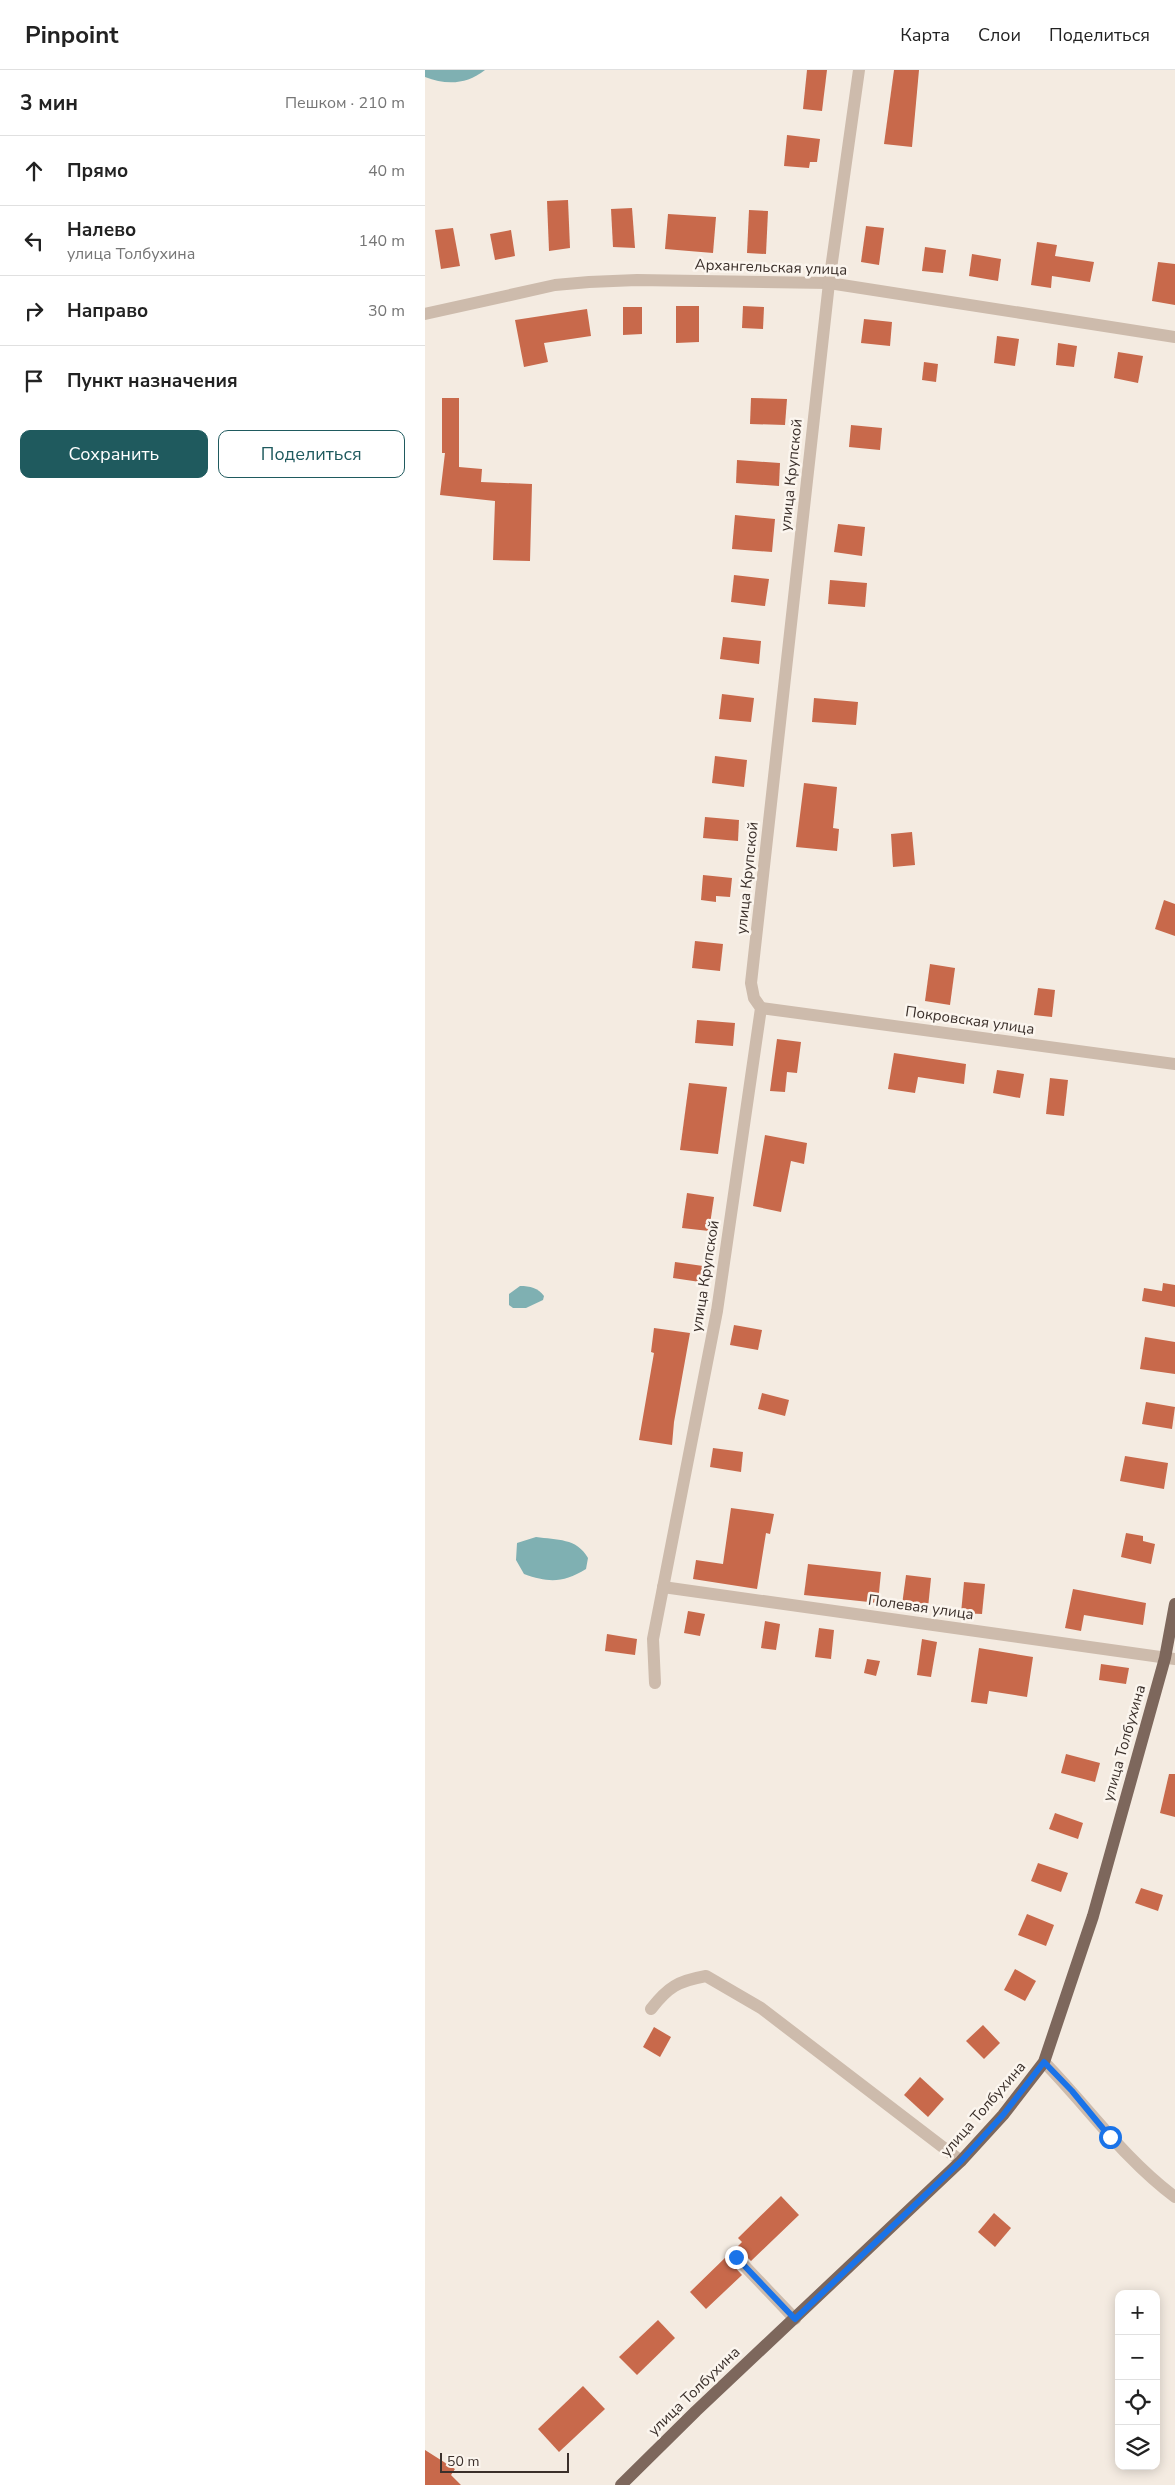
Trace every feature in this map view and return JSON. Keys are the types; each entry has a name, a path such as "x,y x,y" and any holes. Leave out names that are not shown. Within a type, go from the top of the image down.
{"main road":[{"name":"улица Толбухина","path":"621,2485 696,2411 961,2161 1003,2115 1044,2062 1093,1916 1170,1658 1175,1604"}],"street":[{"name":"улица Крупской","path":"655,1683 653,1639 717,1311 761,1008 754,998 751,983 829,283 859,70"},
{"name":"Архангельская улица","path":"425,314 555,285 589,282 637,280 829,283 1175,337"},
{"name":"Покровская улица","path":"761,1008 1175,1064"},
{"name":"Полевая улица","path":"663,1587 1170,1658"},
{"path":"651,2009 665,1992 684,1980 706,1976 761,2008 961,2161"},
{"path":"1044,2062 1072,2091 1110,2137 1151,2179 1175,2197"},
{"path":"736,2257 795,2319"}],"water":[{"path":"425,70 485,70 471,79 448,82 425,77"},
{"path":"520,1286 536,1289 544,1296 543,1300 526,1308 513,1308 509,1305 509,1294"},
{"path":"536,1537 572,1543 583,1551 588,1558 586,1569 570,1577 556,1580 541,1579 524,1574 516,1560 517,1543"}],"building":[{"path":"807,70 827,70 822,111 803,109"},
{"path":"894,70 919,70 912,147 884,144"},
{"path":"787,135 820,139 817,162 810,162 809,168 784,166"},
{"path":"568,200 570,248 549,251 547,201"},
{"path":"632,208 635,248 613,247 611,209"},
{"path":"749,210 768,211 766,254 747,253"},
{"path":"668,214 716,217 713,253 665,249"},
{"path":"866,226 884,228 879,265 861,262"},
{"path":"453,228 460,266 441,269 435,230"},
{"path":"511,230 515,256 495,260 490,234"},
{"path":"1037,242 1057,245 1055,256 1094,262 1090,282 1052,276 1051,288 1031,285"},
{"path":"925,247 946,250 943,273 922,271"},
{"path":"972,254 1001,259 998,281 969,276"},
{"path":"1158,262 1175,264 1175,305 1152,301"},
{"path":"676,306 699,306 699,342 676,343"},
{"path":"743,306 764,307 763,329 742,328"},
{"path":"623,307 642,307 642,334 623,335"},
{"path":"587,309 591,336 544,343 548,362 524,367 515,320"},
{"path":"864,319 892,322 890,346 861,343"},
{"path":"997,336 1019,339 1015,366 994,363"},
{"path":"1058,343 1077,346 1074,367 1056,365"},
{"path":"1118,352 1143,356 1138,383 1114,378"},
{"path":"924,362 938,364 936,382 922,380"},
{"path":"442,398 459,398 459,467 482,469 481,482 532,484 530,561 493,560 495,501 440,495 445,453 442,453"},
{"path":"751,398 787,399 785,425 750,424"},
{"path":"851,425 882,428 880,450 849,447"},
{"path":"737,460 780,463 779,486 736,483"},
{"path":"735,515 775,519 772,552 732,549"},
{"path":"838,524 865,527 862,556 834,552"},
{"path":"734,575 769,579 765,606 731,602"},
{"path":"830,580 867,583 865,607 828,604"},
{"path":"723,637 761,641 759,664 720,659"},
{"path":"722,694 754,698 751,722 719,719"},
{"path":"814,698 858,702 856,725 812,722"},
{"path":"715,756 747,760 744,787 712,783"},
{"path":"804,783 837,787 833,828 839,829 837,851 796,847"},
{"path":"705,817 739,820 738,841 703,838"},
{"path":"912,832 915,865 893,867 891,834"},
{"path":"703,875 732,878 730,897 716,896 716,902 701,900"},
{"path":"1164,900 1175,904 1175,936 1155,929"},
{"path":"695,941 723,944 720,971 692,968"},
{"path":"930,964 955,968 950,1005 925,1001"},
{"path":"1038,988 1055,990 1052,1017 1034,1015"},
{"path":"697,1020 735,1023 733,1046 695,1043"},
{"path":"777,1039 801,1042 797,1073 787,1072 785,1092 770,1091"},
{"path":"894,1053 966,1064 964,1084 918,1077 915,1093 888,1089"},
{"path":"997,1070 1024,1074 1020,1098 993,1093"},
{"path":"1050,1078 1068,1080 1064,1116 1046,1114"},
{"path":"689,1083 727,1087 718,1154 680,1150"},
{"path":"765,1135 807,1143 804,1164 791,1161 781,1212 753,1206"},
{"path":"687,1193 714,1197 709,1231 682,1228"},
{"path":"675,1262 703,1266 700,1282 673,1278"},
{"path":"1163,1283 1175,1285 1175,1307 1142,1301 1144,1288 1162,1291"},
{"path":"734,1325 762,1330 758,1350 730,1345"},
{"path":"654,1328 690,1333 674,1422 672,1445 639,1440 654,1353 651,1352"},
{"path":"1145,1337 1175,1342 1175,1374 1140,1369"},
{"path":"762,1393 789,1400 785,1416 758,1409"},
{"path":"1146,1402 1175,1407 1172,1429 1142,1424"},
{"path":"713,1448 743,1452 741,1472 710,1467"},
{"path":"1125,1456 1168,1463 1164,1489 1120,1481"},
{"path":"731,1508 774,1514 770,1534 766,1533 757,1589 693,1579 696,1560 723,1564"},
{"path":"1126,1533 1143,1536 1143,1541 1155,1544 1151,1564 1121,1557"},
{"path":"808,1564 881,1572 878,1603 804,1595"},
{"path":"906,1575 931,1578 928,1608 902,1605"},
{"path":"964,1582 985,1584 982,1614 961,1613"},
{"path":"1073,1589 1146,1603 1143,1625 1084,1615 1081,1631 1065,1628"},
{"path":"688,1611 705,1614 700,1636 684,1633"},
{"path":"765,1621 780,1624 776,1650 761,1648"},
{"path":"819,1628 834,1630 831,1659 815,1657"},
{"path":"607,1634 637,1639 635,1655 605,1651"},
{"path":"922,1639 937,1642 931,1677 917,1675"},
{"path":"979,1648 1033,1657 1027,1697 989,1691 987,1704 971,1702"},
{"path":"867,1659 880,1661 876,1676 864,1673"},
{"path":"1101,1664 1129,1668 1126,1684 1099,1680"},
{"path":"1066,1754 1100,1763 1095,1782 1061,1773"},
{"path":"1169,1774 1175,1774 1175,1817 1160,1813"},
{"path":"1055,1813 1083,1823 1078,1839 1049,1829"},
{"path":"1038,1863 1068,1873 1061,1892 1031,1881"},
{"path":"1141,1888 1163,1895 1158,1911 1135,1903"},
{"path":"1027,1914 1054,1925 1046,1946 1018,1935"},
{"path":"1015,1969 1036,1981 1025,2001 1004,1990"},
{"path":"983,2025 1000,2043 984,2059 966,2041"},
{"path":"654,2027 671,2037 660,2057 643,2047"},
{"path":"920,2077 944,2099 928,2117 904,2095"},
{"path":"781,2196 799,2215 751,2261 741,2251 735,2249 742,2242 738,2238"},
{"path":"994,2213 1011,2228 995,2247 978,2232"},
{"path":"728,2255 730,2262 742,2275 706,2309 690,2292"},
{"path":"658,2320 675,2338 637,2375 619,2357"},
{"path":"583,2386 605,2409 559,2452 538,2429"},
{"path":"425,2450 455,2469 451,2475 461,2485 425,2485"}],"route":[{"path":"736,2257 795,2319 961,2161 1003,2115 1044,2062 1072,2091 1110,2137"}]}
